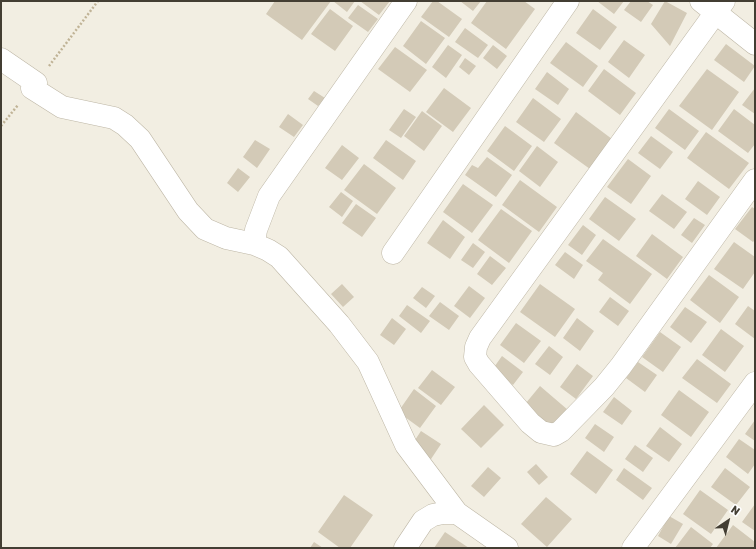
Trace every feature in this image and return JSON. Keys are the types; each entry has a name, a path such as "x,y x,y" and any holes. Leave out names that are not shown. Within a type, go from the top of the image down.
{"street":[{"path":"254,244 256,230 269,196 406,1"},
{"path":"393,253 568,1"},
{"path":"755,44 714,5 480,338 476,347 475,357 479,364 530,423 546,434 554,435 561,431 604,387 621,366 755,180"},
{"path":"1,59 62,106 109,116 125,125 140,139 195,220 214,234 254,244 279,257 339,324 368,362 406,445 457,513 507,548"},
{"path":"633,548 755,382"},
{"path":"405,548 423,521 433,515 457,513"}],"path":[{"path":"1,126 98,1"}],"building":[{"path":"275,1 331,1 302,40 266,14"},
{"path":"333,1 355,1 347,12"},
{"path":"360,1 390,1 379,15"},
{"path":"433,1 437,1 462,19 449,37 421,17"},
{"path":"460,1 481,1 473,11"},
{"path":"487,1 524,1 535,9 506,49 471,23"},
{"path":"597,1 624,1 614,14"},
{"path":"631,1 647,1 653,5 641,22 624,10"},
{"path":"665,1 687,13 670,46 651,24"},
{"path":"358,5 378,19 368,32 348,18"},
{"path":"330,9 353,26 335,51 311,34"},
{"path":"593,9 617,27 600,50 576,33"},
{"path":"421,21 445,38 426,64 403,46"},
{"path":"465,28 488,45 478,58 455,42"},
{"path":"624,40 645,55 629,78 608,62"},
{"path":"566,42 598,66 583,87 550,63"},
{"path":"726,44 755,66 744,82 714,60"},
{"path":"448,45 462,55 446,78 432,67"},
{"path":"493,45 507,56 497,69 483,58"},
{"path":"395,47 427,70 410,92 378,69"},
{"path":"465,58 476,66 469,75 459,67"},
{"path":"604,69 636,93 620,115 588,91"},
{"path":"707,69 739,92 712,130 679,106"},
{"path":"547,72 569,89 558,105 535,89"},
{"path":"444,88 471,108 453,132 426,112"},
{"path":"755,88 755,114 742,105"},
{"path":"314,91 325,98 318,106 308,99"},
{"path":"533,98 561,119 544,142 516,122"},
{"path":"404,109 416,117 401,138 389,130"},
{"path":"669,109 699,131 685,150 655,128"},
{"path":"734,109 755,125 755,144 748,153 718,131"},
{"path":"422,111 442,126 424,151 404,136"},
{"path":"576,112 612,139 590,169 554,143"},
{"path":"288,114 303,125 294,137 279,127"},
{"path":"505,126 532,146 514,171 487,151"},
{"path":"706,132 749,163 729,189 687,158"},
{"path":"651,136 673,152 660,169 638,153"},
{"path":"255,140 270,149 257,168 243,157"},
{"path":"386,140 416,161 403,180 373,158"},
{"path":"342,145 359,158 342,180 325,168"},
{"path":"537,146 558,162 540,187 519,171"},
{"path":"487,157 512,175 496,197 465,175 472,165 478,168"},
{"path":"628,159 651,176 631,204 607,187"},
{"path":"364,164 396,188 377,214 344,190"},
{"path":"238,168 250,177 238,192 227,183"},
{"path":"520,180 557,207 539,232 502,205"},
{"path":"698,181 720,197 707,215 685,199"},
{"path":"463,184 493,205 472,233 443,212"},
{"path":"341,192 353,201 342,217 329,207"},
{"path":"662,194 687,212 674,229 649,211"},
{"path":"605,197 636,219 619,241 589,219"},
{"path":"356,204 376,218 362,237 342,223"},
{"path":"752,207 755,209 755,240 753,242 735,229"},
{"path":"501,209 532,231 509,263 478,240"},
{"path":"694,218 705,225 692,243 681,235"},
{"path":"443,220 465,237 450,259 427,243"},
{"path":"583,225 596,235 582,255 568,245"},
{"path":"652,234 683,257 667,279 636,256"},
{"path":"603,239 652,274 630,304 598,280 603,273 586,261"},
{"path":"734,242 755,257 755,272 743,289 714,269"},
{"path":"473,243 485,252 473,268 461,260"},
{"path":"565,252 583,265 574,279 555,265"},
{"path":"490,256 506,268 492,285 477,274"},
{"path":"709,275 739,297 720,323 690,300"},
{"path":"342,284 354,297 343,307 331,294"},
{"path":"540,284 575,309 555,337 520,312"},
{"path":"469,286 485,298 470,318 454,306"},
{"path":"422,287 435,296 426,308 413,298"},
{"path":"610,297 629,311 618,326 599,312"},
{"path":"440,302 459,316 449,330 429,316"},
{"path":"407,305 430,321 421,333 399,316"},
{"path":"748,306 755,311 755,339 735,324"},
{"path":"685,307 707,322 691,343 670,327"},
{"path":"392,318 406,329 394,345 380,335"},
{"path":"577,318 594,331 580,351 563,338"},
{"path":"516,323 541,341 524,363 500,345"},
{"path":"721,329 744,346 725,372 702,355"},
{"path":"660,332 681,347 663,372 642,357"},
{"path":"549,346 563,357 550,375 535,364"},
{"path":"502,356 523,372 513,385 492,370"},
{"path":"697,359 731,384 717,403 682,378"},
{"path":"638,362 657,375 645,392 626,378"},
{"path":"577,364 593,376 576,399 560,387"},
{"path":"432,370 455,387 441,405 418,388"},
{"path":"540,386 568,410 549,432 521,409"},
{"path":"414,389 436,406 420,428 398,412"},
{"path":"679,390 709,412 691,437 661,415"},
{"path":"614,397 632,411 622,425 603,412"},
{"path":"484,405 504,425 481,448 461,429"},
{"path":"755,420 755,441 745,434"},
{"path":"595,424 614,437 604,452 585,438"},
{"path":"660,427 682,444 669,462 646,446"},
{"path":"421,431 441,444 431,459 411,446"},
{"path":"739,439 755,450 755,464 748,474 726,457"},
{"path":"635,445 653,458 643,472 625,459"},
{"path":"587,451 613,470 596,494 570,474"},
{"path":"536,464 548,477 539,485 527,472"},
{"path":"488,467 501,478 484,497 471,486"},
{"path":"624,468 652,488 643,500 616,480"},
{"path":"725,468 750,487 736,505 711,487"},
{"path":"700,490 728,510 711,534 683,514"},
{"path":"344,495 373,515 350,548 340,548 318,532"},
{"path":"546,497 572,519 547,547 521,524"},
{"path":"755,504 755,531 742,522"},
{"path":"669,516 683,524 671,544 658,536"},
{"path":"733,525 755,542 755,548 716,548"},
{"path":"691,527 713,544 710,548 675,548"},
{"path":"445,532 469,548 434,548"},
{"path":"314,542 323,548 310,548"}]}
